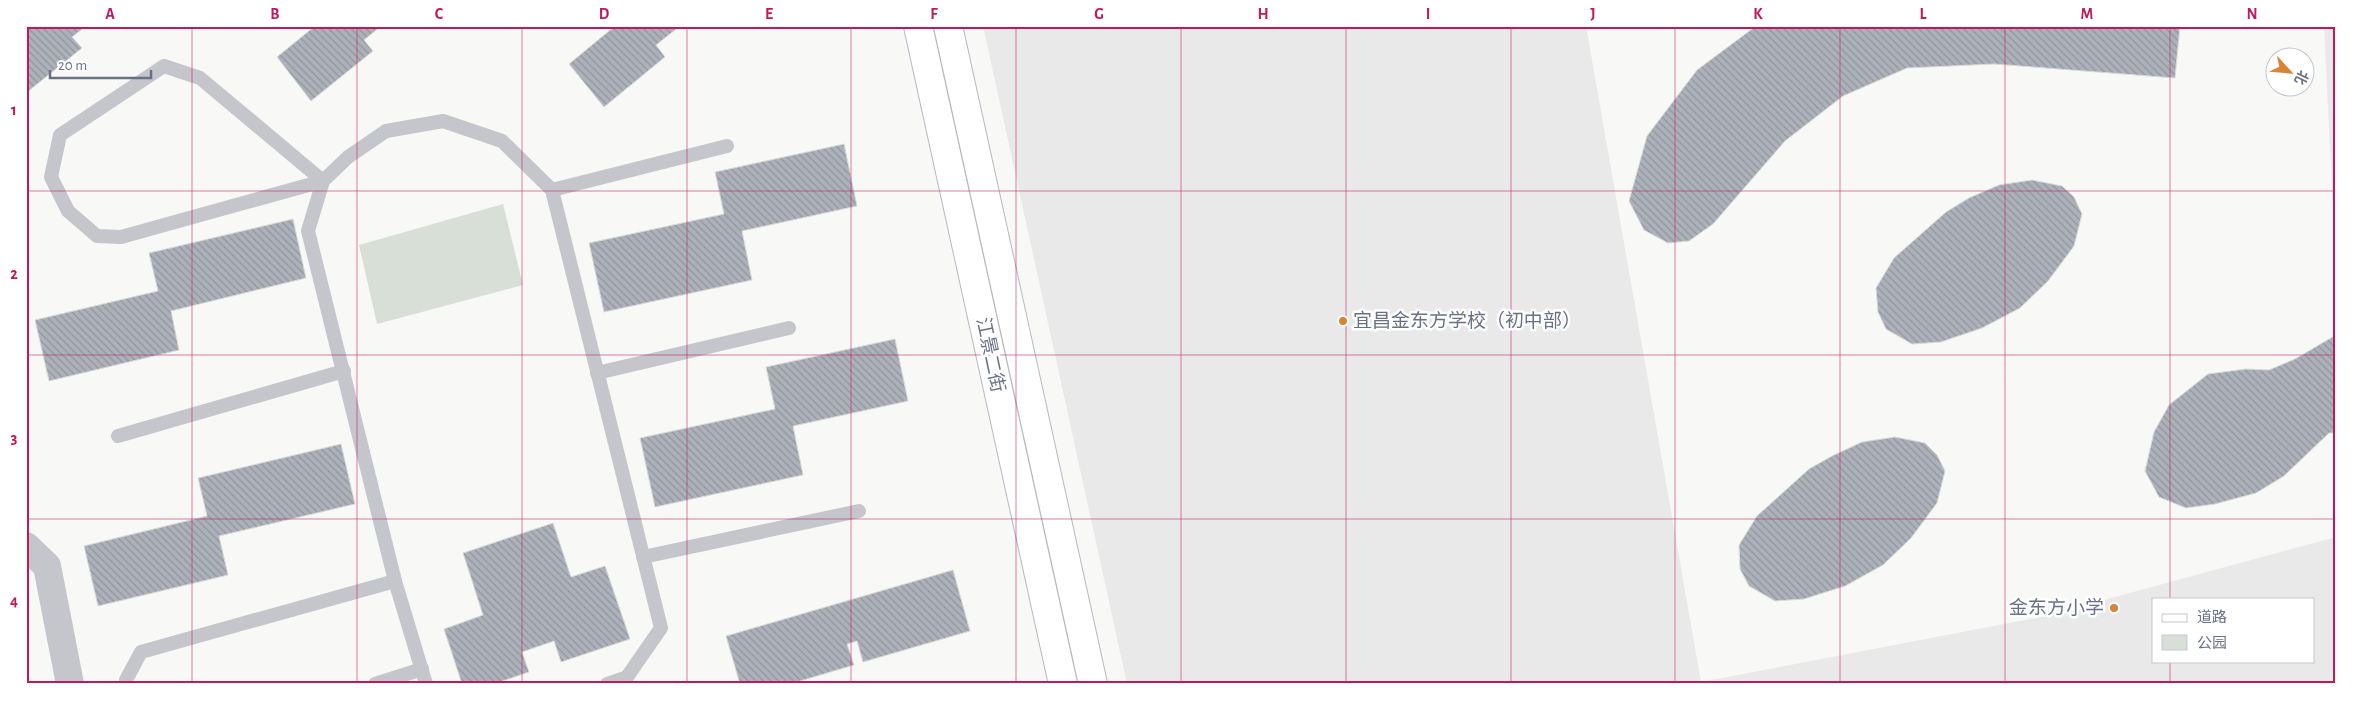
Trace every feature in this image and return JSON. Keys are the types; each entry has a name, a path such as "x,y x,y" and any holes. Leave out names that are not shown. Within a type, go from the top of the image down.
{"street":[{"name":"江景二街","path":"918,26 1063,684"},
{"name":"江景二街","path":"948,26 1093,684"},
{"path":"26,546 47,566 70,684"}],"lane":[{"path":"323,181 200,78 164,66 60,135 51,177 68,211 97,236 121,237 323,181 348,157 386,131 443,121 502,142 552,190 661,628 629,680 607,684"},
{"path":"552,190 727,146"},
{"path":"323,181 308,231 395,581 426,684"},
{"path":"598,373 789,328"},
{"path":"118,436 344,371"},
{"path":"643,557 859,511"},
{"path":"127,684 126,680 141,652 395,581"},
{"path":"375,684 422,669"}],"shaded area":[{"name":"宜昌金东方学校（初中部）","path":"983,26 1586,26 1701,682 2041,617 2336,537 2336,684 1127,684"},
{"path":"2324,26 2336,26 2336,213 2333,210"}],"green space":[{"path":"503,204 523,285 377,324 359,245"}],"building":[{"path":"26,26 86,26 72,37 82,48 26,93"},
{"path":"315,26 381,26 364,40 373,51 311,101 277,57"},
{"path":"615,26 680,26 656,45 665,57 604,107 569,64"},
{"path":"1756,26 2180,26 2175,78 1994,64 1907,68 1843,96 1785,141 1713,224 1689,241 1668,243 1644,230 1629,201 1647,136 1697,70"},
{"path":"844,144 857,206 742,231 752,280 604,312 589,243 724,214 715,172"},
{"path":"2032,180 2062,186 2074,197 2082,214 2074,246 2048,281 2020,308 1982,328 1941,342 1912,344 1886,329 1878,312 1876,288 1894,258 1946,212 1969,198 1999,185"},
{"path":"293,219 306,278 171,311 179,350 49,381 35,320 158,291 149,253"},
{"path":"2336,335 2336,433 2329,433 2284,476 2256,493 2215,504 2186,508 2159,497 2145,471 2154,432 2169,405 2208,374 2246,369 2269,370 2295,359"},
{"path":"895,339 908,401 793,426 803,475 655,507 640,438 775,409 766,367"},
{"path":"1895,437 1925,443 1937,455 1945,471 1937,503 1911,538 1883,565 1845,586 1804,599 1775,601 1749,586 1740,569 1739,545 1757,516 1809,469 1862,442"},
{"path":"341,444 355,504 219,536 228,575 98,606 84,546 207,516 198,478"},
{"path":"553,523 571,577 605,566 630,639 561,662 554,641 522,652 529,672 494,684 462,684 444,629 483,615 463,553"},
{"path":"953,570 970,631 863,662 857,641 847,644 854,665 790,684 740,684 726,636"}],"place":[{"name":"宜昌金东方学校（初中部）","path":"1343,321"},
{"name":"金东方小学","path":"2114,608"}]}
